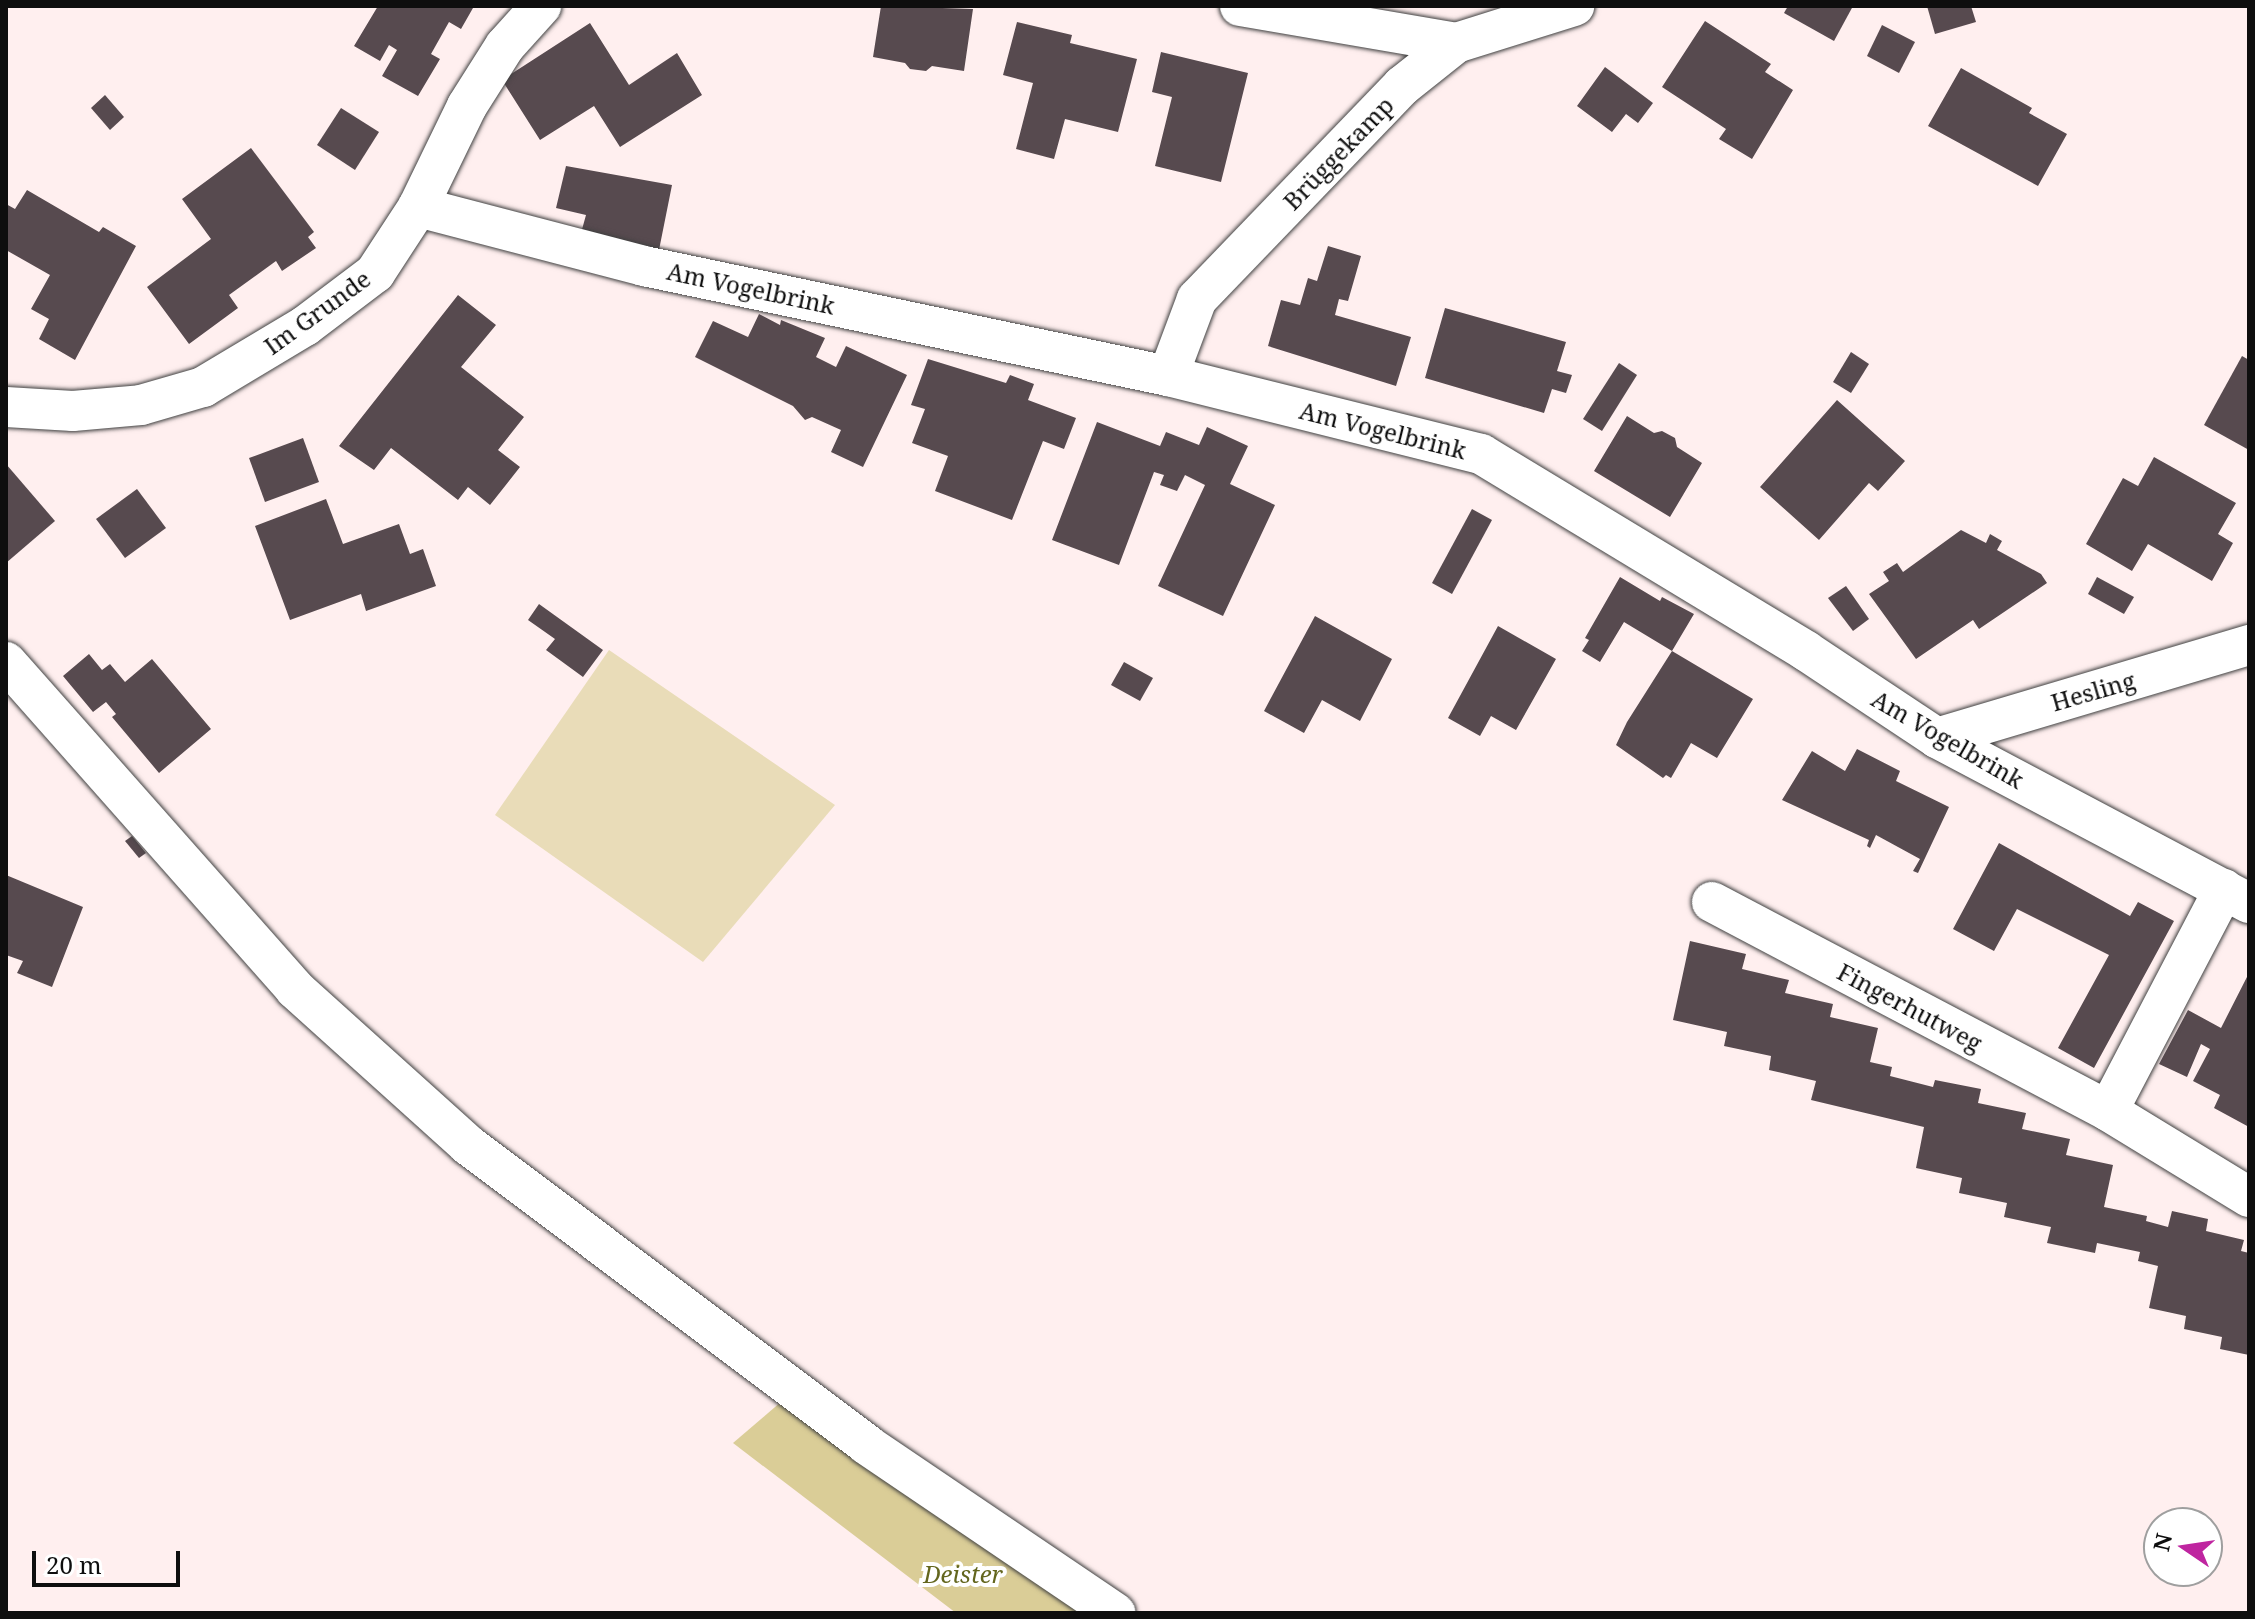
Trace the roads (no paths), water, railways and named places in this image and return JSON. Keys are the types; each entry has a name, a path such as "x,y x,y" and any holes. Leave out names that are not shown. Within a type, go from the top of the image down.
{"street":[{"name":"Im Grunde","path":"6,407 73,411 141,405 203,387 305,326 375,273 418,207 467,106 505,46 541,6"},
{"path":"1240,6 1456,43"},
{"name":"Brüggekamp","path":"1168,376 1197,299 1402,86 1456,43 1574,6"},
{"name":"Am Vogelbrink","path":"418,207 644,266 1168,376 1481,454 1779,635 1937,738 2237,896"},
{"name":"Hesling","path":"1937,738 2249,645"},
{"path":"6,662 295,989 468,1145 867,1445 1115,1613"},
{"path":"2108,1111 2237,896"},
{"name":"Fingerhutweg","path":"1712,902 2108,1111 2249,1197"}],"park label":[{"name":"Deister","path":"963,1574"}]}
